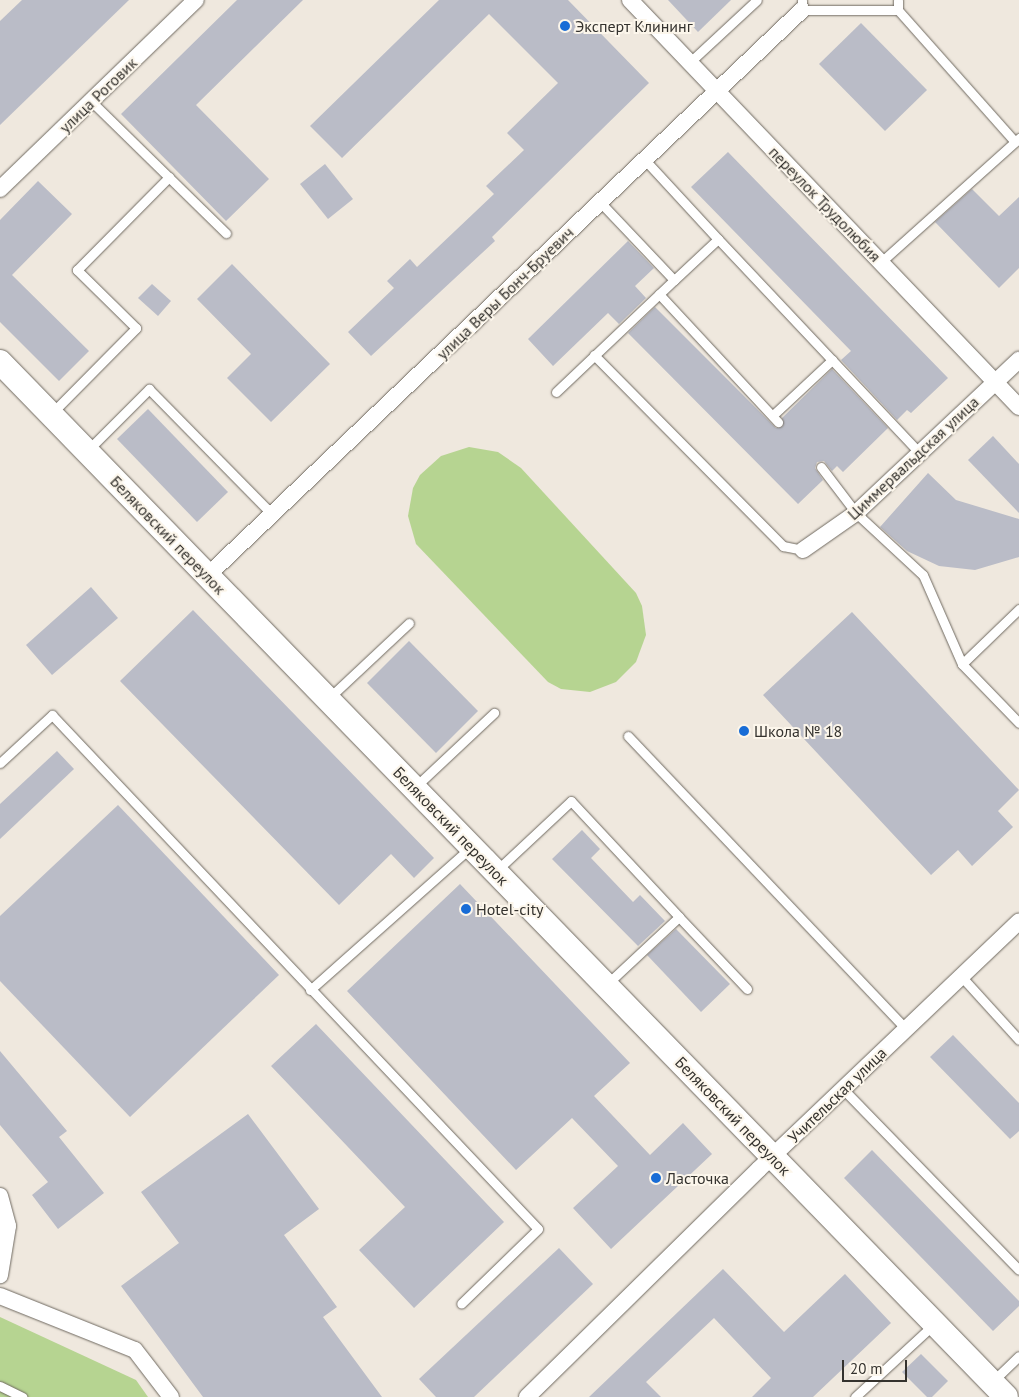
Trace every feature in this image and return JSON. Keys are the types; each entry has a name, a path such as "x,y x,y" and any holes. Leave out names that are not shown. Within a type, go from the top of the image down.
{"street":[{"name":"улица Роговик","path":"0,189 196,0"},
{"name":"переулок Трудолюбия","path":"630,0 1019,407"},
{"name":"улица Веры Бонч-Бруевич","path":"207,576 717,91 802,5"},
{"name":"Циммервальдская улица","path":"803,550 856,513 1019,360"},
{"name":"Беляковский переулок","path":"0,362 999,1390"},
{"name":"Учительская улица","path":"527,1397 772,1156 1019,921"},
{"path":"0,1196 8,1226 0,1275"},
{"path":"0,1296 135,1350 171,1397"}],"lane":[{"path":"690,62 757,0"},
{"path":"881,262 1017,140 898,10 898,0"},
{"path":"802,5 898,10"},
{"path":"91,101 226,233"},
{"path":"645,160 920,453"},
{"path":"50,414 136,328 77,270 169,177"},
{"path":"600,202 674,280"},
{"path":"556,392 718,239"},
{"path":"658,294 776,418 832,360"},
{"path":"594,355 783,546 803,550"},
{"path":"86,451 149,389 272,514"},
{"path":"821,467 856,513 923,575 962,664 1019,723"},
{"path":"962,664 1019,609"},
{"path":"328,699 410,624"},
{"path":"414,788 494,712"},
{"path":"0,763 52,715 538,1229 461,1304"},
{"path":"628,736 906,1029"},
{"path":"495,872 571,801 747,989"},
{"path":"310,990 471,847"},
{"path":"606,985 680,917"},
{"path":"961,976 1019,1040"},
{"path":"843,1089 1019,1270"},
{"path":"855,1397 934,1324"},
{"path":"999,1390 1019,1356"},
{"path":"0,1386 24,1397"}],"green space":[{"path":"469,447 498,452 521,468 636,593 642,606 646,635 636,662 616,682 590,692 561,689 548,682 416,544 408,516 413,488 420,475 441,456"},
{"path":"0,1317 136,1380 148,1397 0,1397"}],"building":[{"path":"22,0 129,0 0,125 0,21"},
{"path":"237,0 303,0 196,105 269,179 226,221 121,114"},
{"path":"439,0 568,0 649,83 492,237 495,241 371,356 348,332 394,288 387,281 410,259 417,267 494,194 486,186 524,150 507,133 558,83 489,14 342,158 310,126"},
{"path":"668,0 731,0 698,32"},
{"path":"861,23 927,90 885,131 819,64"},
{"path":"728,152 948,378 911,413 907,410 897,420 841,360 851,351 691,187"},
{"path":"325,164 353,199 328,219 300,184"},
{"path":"38,181 72,214 12,275 89,351 59,381 0,322 0,220"},
{"path":"972,189 999,216 1019,197 1019,268 999,288 935,222"},
{"path":"628,241 654,268 635,286 646,298 619,324 608,313 553,366 528,339"},
{"path":"232,264 330,364 271,422 227,378 251,354 197,299"},
{"path":"152,284 171,301 158,316 138,298"},
{"path":"655,307 776,428 783,426 782,418 832,369 888,428 843,472 837,466 832,471 824,461 817,462 815,468 823,480 798,504 628,333"},
{"path":"148,409 228,492 197,522 117,439"},
{"path":"993,436 1019,464 1019,513 968,460"},
{"path":"928,473 956,500 1019,519 1019,557 975,570 939,566 907,551 880,527"},
{"path":"91,587 118,618 52,675 26,645"},
{"path":"193,610 434,858 414,878 391,854 339,905 120,681"},
{"path":"852,612 1019,790 998,811 1013,827 972,866 958,850 931,875 763,695"},
{"path":"409,641 478,711 436,753 367,683"},
{"path":"57,751 74,769 0,839 0,804"},
{"path":"118,805 279,975 130,1117 0,981 0,916"},
{"path":"582,830 600,849 591,858 633,902 640,895 665,921 638,946 552,859"},
{"path":"460,884 630,1063 594,1096 650,1155 683,1123 712,1154 611,1249 573,1208 618,1166 572,1118 516,1170 347,991"},
{"path":"676,929 730,984 701,1012 647,955"},
{"path":"316,1024 504,1222 414,1308 359,1250 405,1207 271,1066"},
{"path":"953,1035 1019,1103 1019,1131 1010,1139 930,1057"},
{"path":"0,1051 67,1131 59,1137 104,1193 58,1229 32,1195 48,1182 0,1125"},
{"path":"248,1114 319,1209 284,1235 337,1307 323,1317 382,1397 203,1397 121,1286 179,1243 141,1192"},
{"path":"872,1150 1019,1301 1019,1306 993,1331 844,1178"},
{"path":"559,1248 593,1284 474,1397 436,1397 419,1379"},
{"path":"723,1269 784,1332 845,1274 891,1323 813,1397 752,1397 771,1378 714,1318 646,1382 661,1397 589,1397"},
{"path":"921,1354 948,1381 932,1397 927,1397 902,1372"}],"place":[{"name":"Эксперт Клининг","path":"565,26"},
{"name":"Школа № 18","path":"744,731"},
{"name":"Hotel-city","path":"466,909"},
{"name":"Ласточка","path":"656,1178"}]}
